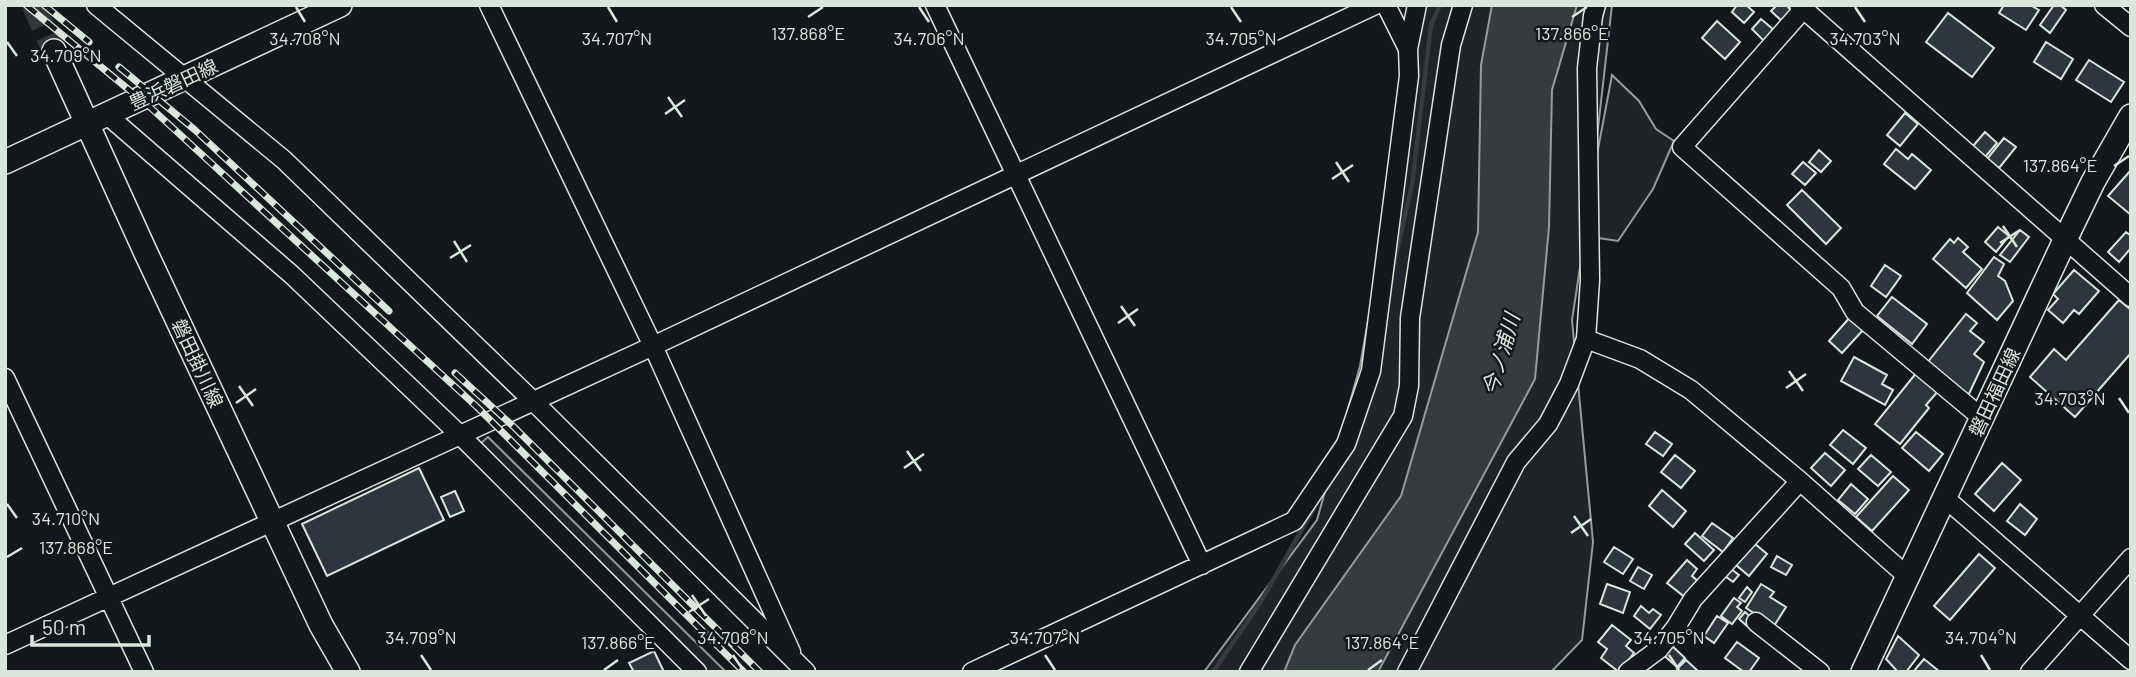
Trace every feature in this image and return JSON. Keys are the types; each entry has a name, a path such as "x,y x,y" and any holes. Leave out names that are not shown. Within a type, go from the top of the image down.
{"main road":[{"name":"豊浜磐田線","path":"5,162 340,5"},
{"name":"磐田掛川線","path":"54,51 96,119 273,521 321,625 348,672"},
{"name":"磐田福田線","path":"1863,672 2093,181 2131,116"}],"street":[{"path":"96,5 284,160 534,401 801,667"},
{"path":"489,5 653,346 801,667"},
{"path":"935,5 1202,565"},
{"path":"5,645 653,346 1375,5"},
{"path":"1385,5 1408,49"},
{"path":"972,672 1294,521 1346,444 1371,371 1409,76 1408,49 1417,5"},
{"path":"1249,672 1403,416 1409,386 1410,318 1451,46 1464,5"},
{"path":"1406,672 1516,462 1548,424 1569,384 1586,338 1590,281 1587,68 1593,16 1597,5"},
{"path":"2104,5 2131,27"},
{"path":"1982,418 1855,312 1841,288 1682,146 1803,7 2131,297"},
{"path":"96,119 292,275 460,435 697,672"},
{"path":"1586,338 1640,359 1692,390 1908,577"},
{"path":"5,378 144,672"},
{"path":"1628,672 1659,649 1693,599 1800,481"},
{"path":"1945,498 2131,660"},
{"path":"2030,672 2131,558"},
{"path":"1756,622 1820,672"}],"shaded area":[{"path":"1421,5 1612,5 1592,181 1612,75 1639,101 1656,129 1674,141 1653,189 1618,241 1599,238 1590,202 1572,320 1593,542 1582,640 1551,672 1204,672 1317,520 1360,366 1416,49"},
{"path":"488,437 726,672 697,672 474,449"}],"water":[{"name":"今ノ浦川","path":"1492,5 1577,5 1552,90 1549,227 1535,379 1378,672 1284,672 1295,645 1401,496 1478,232 1481,65"}],"building":[{"path":"1737,5 1746,5 1754,12 1744,23 1732,12"},
{"path":"1777,5 1786,5 1793,12 1784,23 1771,11"},
{"path":"2004,5 2030,5 2039,10 2026,30 1999,13"},
{"path":"2054,5 2060,5 2066,10 2050,33 2040,25"},
{"path":"1948,13 1994,48 1972,77 1926,42"},
{"path":"1761,19 1774,30 1764,41 1752,29"},
{"path":"1717,21 1740,42 1725,59 1702,38"},
{"path":"2046,42 2073,59 2061,79 2034,62"},
{"path":"2089,60 2124,82 2111,102 2076,80"},
{"path":"1905,113 1918,124 1900,146 1887,135"},
{"path":"1985,132 1997,143 1985,157 1973,146"},
{"path":"2004,138 2016,147 1999,168 1987,159"},
{"path":"1896,149 1908,159 1912,154 1931,170 1915,189 1884,164"},
{"path":"1819,150 1831,161 1821,172 1809,162"},
{"path":"1803,162 1816,173 1805,185 1792,174"},
{"path":"2131,170 2131,215 2108,196"},
{"path":"1802,190 1841,228 1826,244 1787,205"},
{"path":"1998,227 2009,236 1996,252 1985,242"},
{"path":"2020,230 2029,237 2010,262 2000,255"},
{"path":"2126,232 2131,236 2131,248 2119,262 2108,252"},
{"path":"1958,238 1968,247 1963,252 1982,269 1966,288 1933,259 1950,239 1954,243"},
{"path":"1994,257 2004,264 1998,276 2005,281 2013,301 1997,320 1967,293"},
{"path":"1885,265 1901,276 1886,297 1871,286"},
{"path":"2074,270 2099,291 2079,314 2074,310 2063,323 2048,310 2058,299 2053,294"},
{"path":"1892,297 1927,324 1912,344 1877,316"},
{"path":"2119,300 2131,310 2131,353 2075,417 2030,377 2054,349 2066,360"},
{"path":"1966,314 1977,323 1970,331 1984,342 1974,354 1984,362 1968,396 1927,363"},
{"path":"1851,316 1864,329 1842,353 1829,341"},
{"path":"1854,357 1887,375 1882,384 1893,390 1885,405 1841,381"},
{"path":"1917,372 1939,390 1926,405 1929,408 1900,444 1875,424"},
{"path":"1843,430 1866,448 1853,464 1830,445"},
{"path":"1655,432 1672,444 1663,456 1646,444"},
{"path":"1916,432 1943,454 1929,471 1902,448"},
{"path":"1825,453 1845,470 1831,486 1811,468"},
{"path":"1675,455 1695,471 1681,488 1661,472"},
{"path":"1871,455 1891,472 1878,486 1858,469"},
{"path":"2002,463 2021,480 1994,511 1975,494"},
{"path":"419,468 444,520 327,576 302,524"},
{"path":"1893,476 1909,490 1872,531 1856,517"},
{"path":"1851,484 1868,499 1855,514 1838,500"},
{"path":"1662,490 1686,511 1673,527 1649,506"},
{"path":"455,491 464,511 450,517 441,497"},
{"path":"2020,504 2037,519 2025,535 2007,521"},
{"path":"1712,523 1733,538 1723,552 1702,536"},
{"path":"1695,533 1714,550 1704,561 1685,544"},
{"path":"1754,543 1767,554 1749,576 1736,565"},
{"path":"1614,547 1633,559 1623,574 1604,562"},
{"path":"1979,554 1995,568 1950,620 1934,606"},
{"path":"1777,556 1792,565 1786,575 1771,567"},
{"path":"1687,560 1697,569 1692,576 1699,582 1686,598 1667,583"},
{"path":"1638,567 1652,575 1644,589 1630,581"},
{"path":"1731,569 1739,575 1733,582 1725,576"},
{"path":"1607,584 1630,592 1623,613 1600,604"},
{"path":"1761,584 1774,592 1770,597 1786,607 1774,626 1746,608"},
{"path":"1747,587 1752,592 1745,602 1739,598"},
{"path":"1734,598 1741,603 1737,607 1742,611 1732,624 1721,616"},
{"path":"1641,606 1649,613 1653,609 1661,615 1650,629 1634,616"},
{"path":"1745,612 1753,619 1747,626 1739,619"},
{"path":"1717,616 1728,623 1714,643 1704,636"},
{"path":"1612,625 1631,640 1626,646 1634,653 1619,672 1601,658 1607,649 1598,642"},
{"path":"1898,636 1919,655 1906,672 1898,672 1886,659"},
{"path":"1737,642 1759,658 1749,672 1744,672 1725,658"},
{"path":"1669,643 1685,658 1677,667 1660,652"},
{"path":"654,651 664,672 634,672 629,663"},
{"path":"1924,659 1940,672 1913,672"},
{"path":"1686,660 1699,672 1680,672 1677,669"}],"waterway":[{"path":"1393,268 1412,185 1431,25 1440,5"},
{"path":"1213,672 1260,603 1317,503"}],"tunnel":[{"path":"33,5 54,51"}],"railway":[{"path":"26,5 151,108 477,407 744,672"},
{"path":"44,5 89,42"},
{"path":"119,67 195,130 389,311"},
{"path":"455,373 515,428 760,672"}]}
